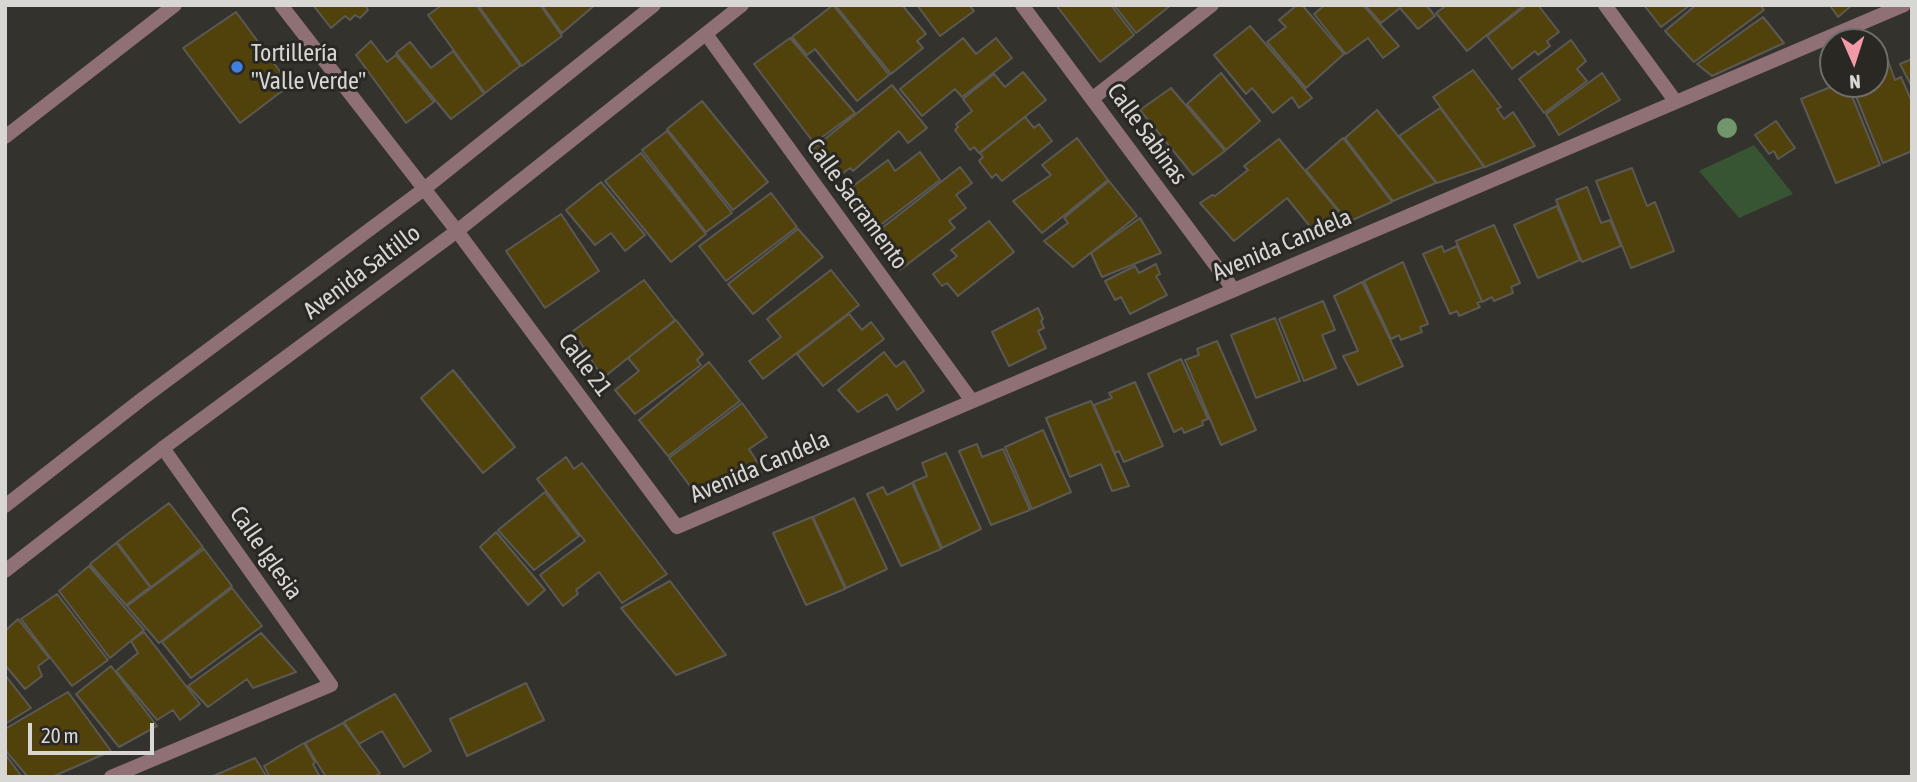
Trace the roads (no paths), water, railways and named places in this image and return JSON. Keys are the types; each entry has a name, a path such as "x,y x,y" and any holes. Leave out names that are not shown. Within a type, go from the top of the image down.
{"street":[{"path":"5,136 175,5"},
{"name":"Calle 21","path":"281,5 457,231 677,527"},
{"name":"Avenida Saltillo","path":"5,506 142,399 424,189 654,5"},
{"name":"Avenida Saltillo","path":"5,570 163,448 457,231 743,5"},
{"name":"Calle Sabinas","path":"1023,5 1234,290"},
{"path":"1093,98 1212,5"},
{"path":"1605,5 1676,102"},
{"name":"Avenida Candela","path":"677,527 1904,5"},
{"name":"Calle Sacramento","path":"706,34 972,401"},
{"name":"Calle Iglesia","path":"111,777 331,685 163,448"}],"place":[{"name":"Tortillería \"Valle Verde\"","path":"237,67"}]}
